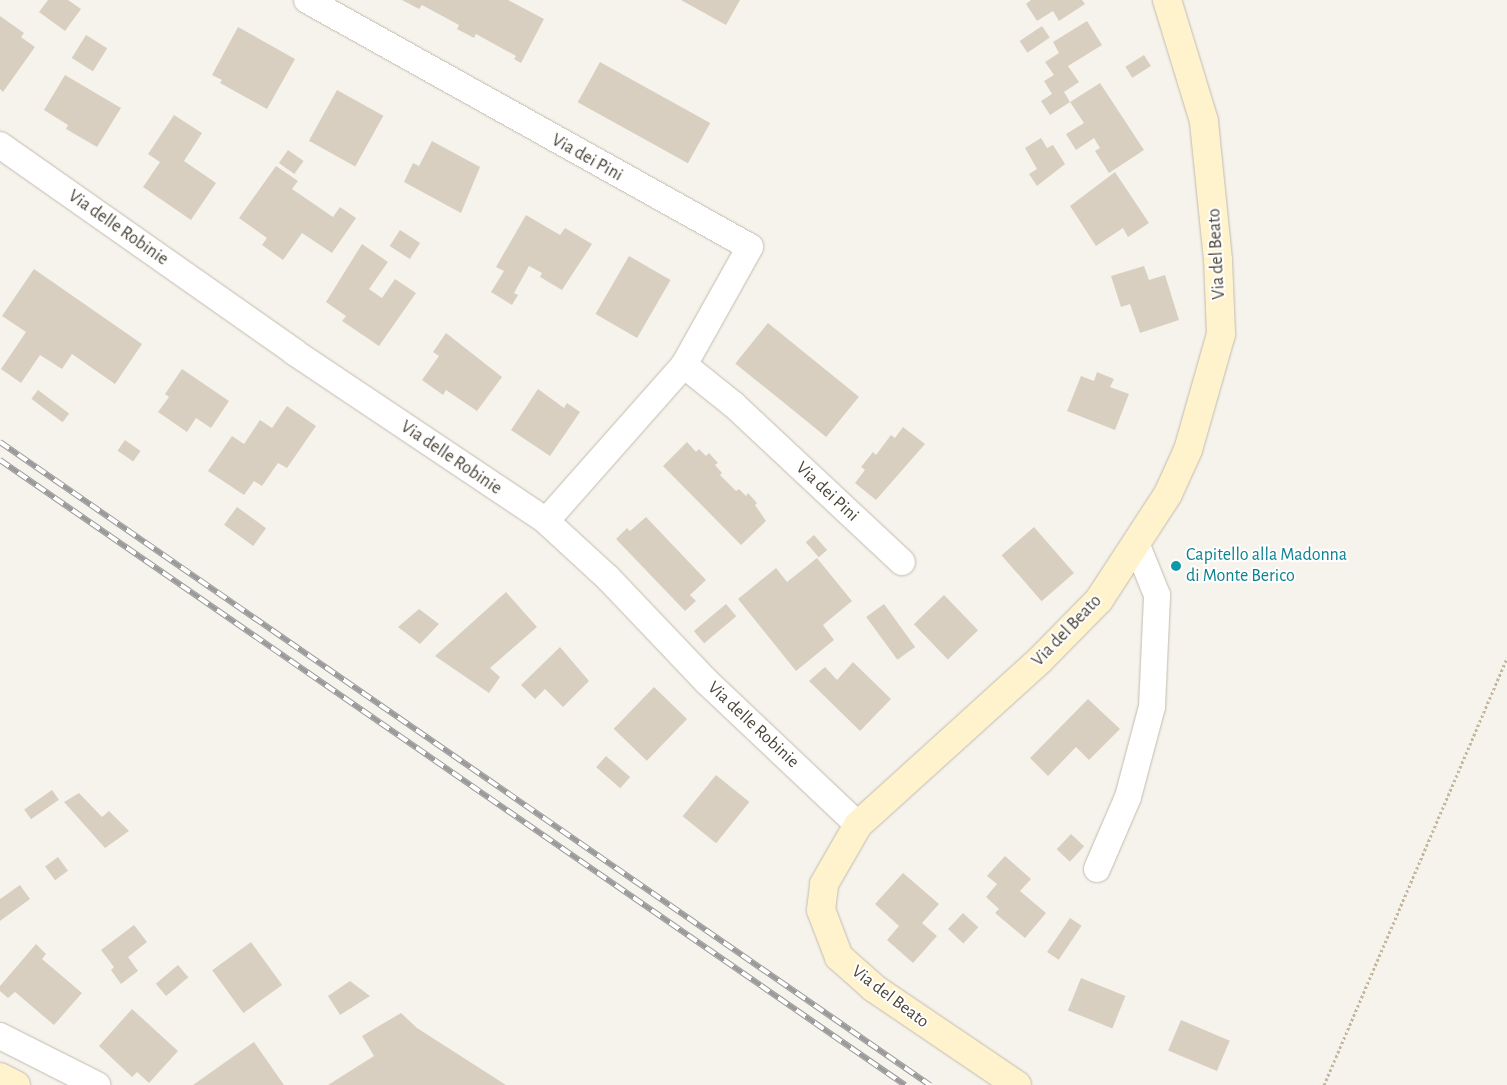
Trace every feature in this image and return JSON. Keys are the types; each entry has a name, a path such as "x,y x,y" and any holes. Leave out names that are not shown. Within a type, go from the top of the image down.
{"street":[{"name":"Via dei Pini","path":"307,0 750,247 684,365 546,521"},
{"name":"Via del Beato","path":"1017,1085 874,988 840,957 821,910 824,884 858,825 1040,660 1100,600 1168,494 1188,450 1221,334 1214,196 1204,121 1166,0"},
{"name":"Via delle Robinie","path":"0,145 294,352 546,521 608,578 707,682 858,825"},
{"name":"Via dei Pini","path":"684,365 734,405 902,562"},
{"path":"1097,869 1128,797 1152,707 1157,595 1136,543"},
{"path":"0,1036 97,1085"},
{"path":"0,1077 16,1085"}],"path":[{"path":"1324,1085 1507,658"}],"building":[{"path":"48,0 68,0 81,9 65,31 39,12"},
{"path":"402,0 508,0 544,19 521,63 514,59 516,56 476,34 474,38 457,29 459,25 422,5 419,9"},
{"path":"681,0 740,0 726,25"},
{"path":"1031,0 1082,0 1085,4 1059,21 1053,11 1037,21 1026,4"},
{"path":"0,16 24,33 21,37 35,47 3,92 0,89"},
{"path":"1087,21 1102,45 1068,66 1079,82 1064,92 1070,102 1050,115 1041,101 1052,94 1044,81 1054,75 1045,62 1059,53 1053,42"},
{"path":"1042,26 1050,38 1027,53 1020,41"},
{"path":"238,27 295,59 267,109 220,83 222,80 212,75"},
{"path":"86,35 107,48 93,71 72,58"},
{"path":"1144,55 1151,66 1132,78 1125,67"},
{"path":"600,62 710,123 688,163 578,102"},
{"path":"65,75 121,108 97,147 66,129 68,125 44,110"},
{"path":"1100,83 1144,150 1109,173 1095,151 1100,148 1094,138 1076,150 1066,134 1084,123 1070,102"},
{"path":"337,90 383,116 355,166 309,141"},
{"path":"174,115 202,133 184,161 216,183 191,220 143,187 160,162 148,154"},
{"path":"1041,138 1047,148 1053,145 1065,164 1037,186 1029,174 1037,169 1025,148"},
{"path":"432,141 480,167 461,213 404,182 413,163 419,166"},
{"path":"288,150 304,161 294,174 279,163"},
{"path":"276,166 298,181 292,189 333,217 340,207 356,218 332,253 302,233 283,260 262,245 267,238 239,218"},
{"path":"1115,172 1149,223 1128,237 1123,228 1096,246 1070,206"},
{"path":"526,215 560,235 565,228 592,244 562,290 540,277 542,273 529,266 514,293 518,295 512,305 491,292 504,271 496,267"},
{"path":"400,230 420,243 410,259 390,246"},
{"path":"362,244 388,262 369,289 382,298 395,279 416,293 379,346 342,321 346,316 326,302"},
{"path":"629,256 671,280 637,338 596,314"},
{"path":"1144,266 1149,280 1165,275 1179,320 1140,333 1130,304 1121,307 1111,276"},
{"path":"34,269 142,344 115,384 72,354 62,369 40,355 21,383 1,369 26,332 2,316"},
{"path":"768,323 859,397 826,437 735,363"},
{"path":"446,333 502,377 477,411 446,390 443,395 422,380 439,356 433,352"},
{"path":"182,369 229,401 211,428 196,418 187,432 158,412 169,397 165,394"},
{"path":"1097,372 1114,379 1110,387 1129,394 1115,430 1067,411 1081,376 1094,381"},
{"path":"538,389 564,408 567,403 580,412 550,456 511,430"},
{"path":"38,390 69,413 63,422 31,399"},
{"path":"287,406 316,426 287,468 278,463 262,486 254,481 244,495 208,471 232,436 244,444 260,420 272,428"},
{"path":"903,427 925,444 876,500 855,483 865,470 861,467 873,452 876,455 891,435 895,438"},
{"path":"125,440 141,451 133,462 118,451"},
{"path":"687,442 696,452 699,449 706,456 709,453 718,463 715,465 722,473 720,475 736,491 739,489 746,496 748,493 757,503 755,505 766,521 741,545 663,466"},
{"path":"237,507 266,528 253,546 224,525"},
{"path":"646,517 706,580 690,595 696,601 685,611 616,539 627,528 630,531"},
{"path":"1034,527 1074,573 1042,601 1002,555"},
{"path":"814,535 827,550 819,557 806,542"},
{"path":"817,558 852,601 823,625 834,640 796,671 738,599 776,568 787,582"},
{"path":"506,592 537,627 490,668 500,677 489,693 435,656"},
{"path":"944,595 978,630 948,659 914,624"},
{"path":"726,604 736,616 704,643 694,631"},
{"path":"884,604 915,647 897,660 866,617"},
{"path":"419,609 439,624 420,644 398,627"},
{"path":"560,647 589,681 563,707 545,689 535,699 521,685"},
{"path":"853,662 891,699 860,731 809,681 825,667 837,680"},
{"path":"654,687 687,719 647,761 614,729"},
{"path":"1088,699 1120,729 1089,760 1076,747 1048,776 1030,758"},
{"path":"606,756 630,777 620,788 596,767"},
{"path":"716,775 749,802 716,843 683,816"},
{"path":"52,790 59,800 31,819 24,810"},
{"path":"79,793 102,817 109,811 129,831 105,848 64,802"},
{"path":"1071,834 1084,846 1070,862 1057,849"},
{"path":"1005,856 1031,879 1020,891 1046,913 1025,938 995,913 999,909 986,897 997,884 987,876"},
{"path":"58,857 68,871 55,880 45,866"},
{"path":"903,873 939,904 922,923 937,936 913,963 887,940 899,926 875,904"},
{"path":"20,885 30,899 0,921 0,899"},
{"path":"963,913 978,927 963,943 948,929"},
{"path":"1070,918 1082,926 1059,960 1047,952"},
{"path":"134,925 147,942 128,957 138,971 121,984 111,970 114,967 101,950"},
{"path":"251,942 282,985 243,1013 212,970"},
{"path":"36,944 46,954 42,959 82,993 54,1025 15,992 8,998 0,991 0,986"},
{"path":"178,965 188,977 166,996 156,984"},
{"path":"1081,978 1126,996 1112,1028 1068,1010"},
{"path":"350,981 370,996 340,1015 328,996"},
{"path":"132,1009 178,1051 149,1083 137,1072 132,1077 99,1046"},
{"path":"401,1013 417,1028 506,1085 328,1085 374,1056 362,1036"},
{"path":"1181,1020 1230,1041 1217,1071 1168,1050"},
{"path":"254,1042 284,1085 193,1085 241,1051"}],"railway":[{"path":"0,442 930,1085"},
{"path":"0,460 905,1085"}],"place":[{"name":"Capitello alla Madonna di Monte Berico","path":"1176,566"}]}
